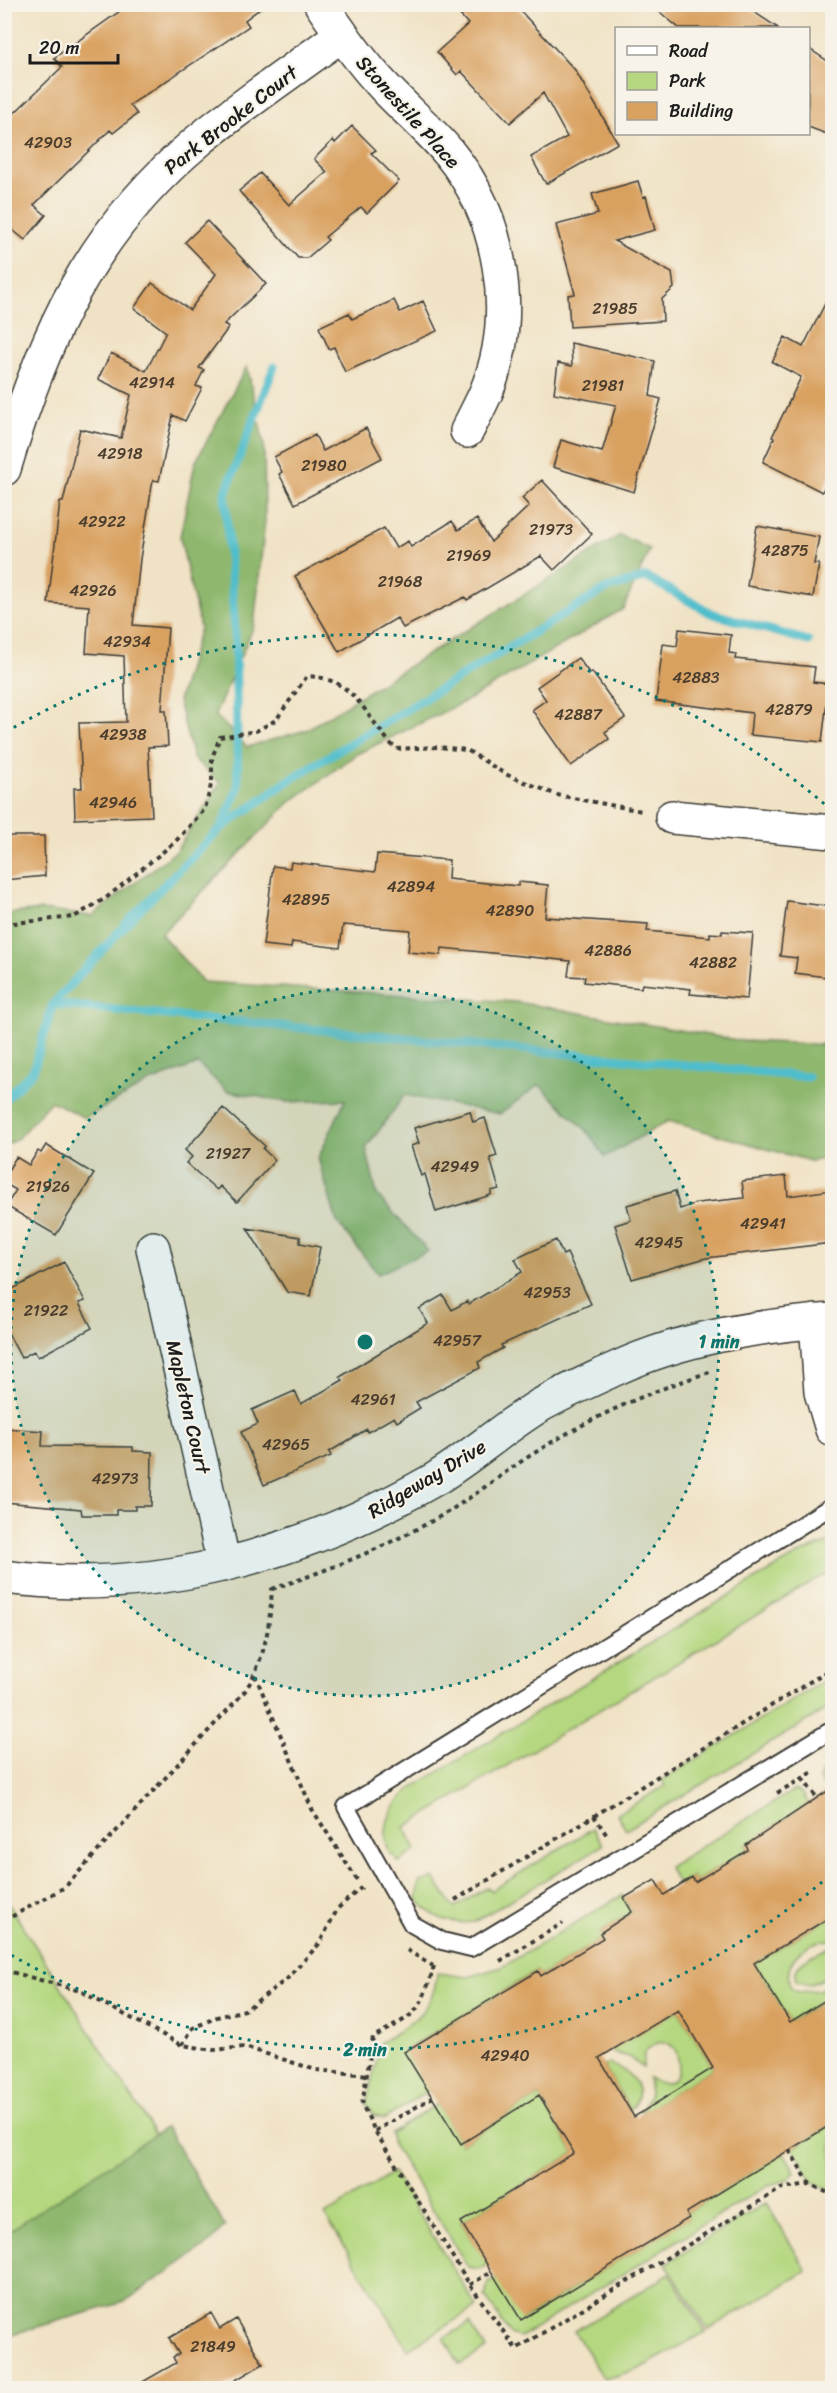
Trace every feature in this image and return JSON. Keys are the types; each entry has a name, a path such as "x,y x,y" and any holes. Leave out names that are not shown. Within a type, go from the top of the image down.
{"street":[{"name":"Stonestile Place","path":"321,4 341,35 379,81 449,153 472,188 490,227 500,268 502,310 498,348 487,389 467,431"},
{"name":"Park Brooke Court","path":"4,469 25,398 51,333 82,275 120,221 157,179 199,140 341,35"},
{"path":"672,817 832,832"},
{"name":"Mapleton Court","path":"153,1248 224,1566"},
{"path":"824,1320 820,1392 832,1429"},
{"name":"Ridgeway Drive","path":"4,1577 94,1582 162,1576 224,1566 313,1539 371,1514 437,1477 539,1407 619,1367 677,1346 746,1328 824,1320"}],"lane":[{"path":"832,1506 346,1807 412,1923 442,1941 471,1948 832,1730"}],"path":[{"path":"4,924 74,917 106,898 176,842 205,809 212,781 212,758 220,737 256,732 276,720 307,676 324,677 346,688 381,734 396,749 438,747 466,750 505,774 557,795 672,817"},
{"path":"4,1921 65,1887 244,1691 255,1674 265,1646 272,1589 346,1564 399,1539 459,1505 571,1431 631,1400 712,1371"},
{"path":"455,1900 832,1668"},
{"path":"255,1674 312,1809 368,1897"},
{"path":"772,1796 822,1766"},
{"path":"802,1778 817,1798"},
{"path":"594,1816 608,1837"},
{"path":"182,2045 193,2028 217,2017 245,2010 287,1979 319,1944 338,1908 362,1887"},
{"path":"496,1963 567,1920"},
{"path":"402,1944 410,1953 434,1966 446,1966"},
{"path":"434,1966 423,2002 411,2016 373,2037 362,2104 375,2131 470,2285 516,2349 782,2188 810,2184"},
{"path":"4,1970 80,1990 182,2045 213,2050 245,2047 316,2070 368,2075"},
{"path":"375,2131 433,2097"},
{"path":"789,2150 810,2184 832,2195"},
{"path":"470,2285 492,2271"}],"green space":[{"path":"247,366 264,445 265,520 254,626 215,715 247,747 306,730 620,535 650,549 623,609 470,699 357,754 289,803 161,934 203,982 516,1002 743,1041 832,1045 832,1158 810,1161 668,1121 605,1157 587,1131 539,1085 500,1114 405,1095 366,1148 377,1195 428,1251 378,1274 337,1222 318,1158 345,1100 287,1102 227,1091 198,1064 150,1082 85,1118 51,1101 17,1139 5,1146 5,914 41,910 92,916 176,851 220,783 193,758 178,701 200,628 180,537 195,463"},
{"path":"832,1541 832,1570 405,1827 416,1850 399,1862 393,1855 390,1855 386,1834 390,1816 400,1800 415,1786 763,1575 803,1552"},
{"path":"832,1676 832,1706 626,1830 617,1814 665,1786 662,1780"},
{"path":"832,1765 831,1797 819,1779 822,1772"},
{"path":"794,1790 802,1793 809,1804 746,1845 748,1850 695,1882 692,1877 679,1885 668,1867"},
{"path":"593,1828 603,1845 474,1922 465,1923 441,1919 428,1911 417,1898 420,1882 434,1878 454,1908 488,1887 491,1891"},
{"path":"622,1895 632,1912 600,1933 603,1938 541,1976 537,1971 404,2051 429,2090 385,2119 374,2115 366,2104 381,2042 401,2030 419,2015 431,1997 437,1973 468,1977 502,1967"},
{"path":"4,1897 156,2135 5,2240 4,2240"},
{"path":"832,1916 832,1940 814,1943 798,1954 789,1969 789,1978 791,1988 797,1992 819,1990 832,1983 832,1996 790,2022 754,1963"},
{"path":"830,1947 832,1949 832,1974 809,1985 796,1981 795,1974 801,1964 811,1956"},
{"path":"678,2010 713,2068 640,2114 650,2094 648,2078 663,2083 673,2080 678,2071 678,2060 674,2050 667,2043 657,2043 644,2053 643,2068 629,2057 609,2051"},
{"path":"608,2064 624,2071 638,2088 636,2103 630,2110 603,2065"},
{"path":"539,2095 574,2153 461,2222 488,2264 480,2269 468,2267 392,2143 391,2133 437,2104 461,2144"},
{"path":"832,2124 832,2190 813,2183 793,2148"},
{"path":"166,2127 225,2226 210,2243 124,2302 13,2334 5,2340 5,2234"},
{"path":"784,2153 795,2171 788,2180 768,2185 520,2337 510,2334 485,2296 488,2283 497,2278 522,2320 688,2218 686,2213"},
{"path":"393,2172 477,2307 408,2349 325,2215"},
{"path":"766,2203 807,2271 708,2330 666,2263"},
{"path":"670,2274 706,2332 637,2370 604,2379 574,2331"},
{"path":"470,2323 486,2349 460,2365 444,2338"}],"building":[{"path":"130,4 266,4 245,20 249,26 130,105 137,114 113,133 110,130 34,205 46,215 25,240 4,223 4,123 62,67 54,58"},
{"path":"450,4 514,4 575,70 618,143 546,184 531,157 567,137 543,93 510,123 461,71 457,75 437,52 468,24"},
{"path":"650,4 742,4 776,27 678,27"},
{"path":"810,49 832,64 832,136 810,128"},
{"path":"352,126 376,150 371,153 399,181 367,213 361,207 325,237 328,240 307,258 298,258 239,191 260,173 289,205 327,172 314,159 333,140 335,143"},
{"path":"638,181 643,197 646,196 655,230 614,241 672,273 674,288 662,299 663,321 570,327 568,295 575,294 556,225 598,214 592,194"},
{"path":"207,221 266,284 224,324 229,327 199,368 204,370 196,386 202,388 185,421 173,415 159,481 153,480 140,559 133,625 168,628 162,710 166,710 168,746 148,747 152,816 75,819 74,788 82,788 79,723 126,722 124,656 86,653 89,606 48,603 60,502 63,502 80,429 121,438 131,395 98,379 111,353 146,371 166,332 134,308 152,283 190,310 216,274 185,242"},
{"path":"832,290 832,472 822,492 763,462 774,438 772,437 801,377 772,362 785,337 803,347"},
{"path":"394,300 400,312 423,301 437,331 345,372 334,347 329,349 319,327 349,313 352,319"},
{"path":"571,343 655,361 650,396 661,399 634,492 553,467 561,440 602,452 616,405 554,393 558,363 572,366"},
{"path":"366,428 382,458 295,504 279,474 282,472 274,457 315,435 323,451"},
{"path":"542,480 592,534 554,570 541,556 467,600 465,597 403,628 397,618 339,652 295,576 384,528 396,548 408,541 411,547 452,521 458,530 477,519 491,542 529,506 522,498"},
{"path":"757,526 819,537 814,564 819,564 813,597 747,586"},
{"path":"679,629 731,635 729,653 736,654 735,659 815,667 813,682 829,684 822,742 750,735 752,713 656,701 663,644 677,646"},
{"path":"578,658 590,674 592,672 625,718 605,732 609,739 571,766 532,710 546,700 537,687"},
{"path":"4,836 44,836 45,876 4,880"},
{"path":"377,854 449,860 448,879 518,886 519,882 548,885 545,917 648,924 647,931 710,937 710,933 722,934 722,931 753,933 747,999 690,994 691,989 642,984 641,988 584,982 585,977 568,976 570,961 442,948 441,955 408,952 410,930 343,925 340,948 292,942 291,948 263,945 273,866 290,868 291,862 375,872"},
{"path":"787,901 832,907 832,961 828,960 826,977 795,973 797,958 780,956"},
{"path":"223,1108 265,1146 263,1149 275,1160 237,1202 220,1186 217,1190 186,1163 192,1157 185,1150"},
{"path":"470,1111 473,1122 485,1118 497,1156 490,1158 499,1189 491,1191 491,1195 436,1212 425,1174 421,1176 411,1146 419,1143 414,1128"},
{"path":"46,1145 94,1174 56,1235 6,1206 16,1190 4,1183 4,1177 16,1157 29,1165 38,1151 41,1153"},
{"path":"786,1176 788,1196 832,1190 832,1243 706,1258 632,1279 615,1225 631,1220 627,1205 675,1191 680,1209 697,1203 744,1198 742,1181"},
{"path":"247,1228 300,1237 300,1243 320,1247 311,1296 287,1292"},
{"path":"556,1240 563,1255 567,1253 591,1304 501,1345 503,1348 478,1362 480,1368 416,1402 420,1408 397,1422 394,1417 368,1432 367,1429 329,1452 331,1456 264,1485 241,1432 258,1424 252,1410 295,1391 301,1404 343,1380 340,1377 428,1323 419,1309 443,1295 452,1310 467,1301 469,1304 522,1272 515,1259"},
{"path":"64,1262 85,1301 79,1303 92,1328 38,1357 34,1351 21,1358 5,1327 5,1293"},
{"path":"4,1428 43,1431 42,1446 133,1447 133,1451 152,1452 151,1506 135,1506 135,1510 116,1510 116,1515 82,1515 81,1509 4,1502"},
{"path":"832,1788 832,1916 754,1963 790,2022 832,1996 832,2124 686,2213 689,2218 521,2320 461,2222 574,2153 539,2095 461,2144 404,2052 538,1971 541,1976 603,1938 600,1933 632,1912 624,1898 655,1880 664,1895 692,1877 695,1882 748,1850 746,1845","holes":["678,2010 713,2068 634,2117 599,2058"]},
{"path":"211,2313 220,2329 236,2319 263,2364 222,2388 132,2388 176,2363 173,2357 179,2354 169,2338"}],"waterway":[{"path":"4,9 14,4"},
{"path":"222,826 238,788 235,634 225,494 274,367"},
{"path":"4,1100 33,1071 53,1004 137,912 221,828 291,779 606,589 646,577 711,613 808,641"},
{"path":"53,1004 808,1077"}]}
